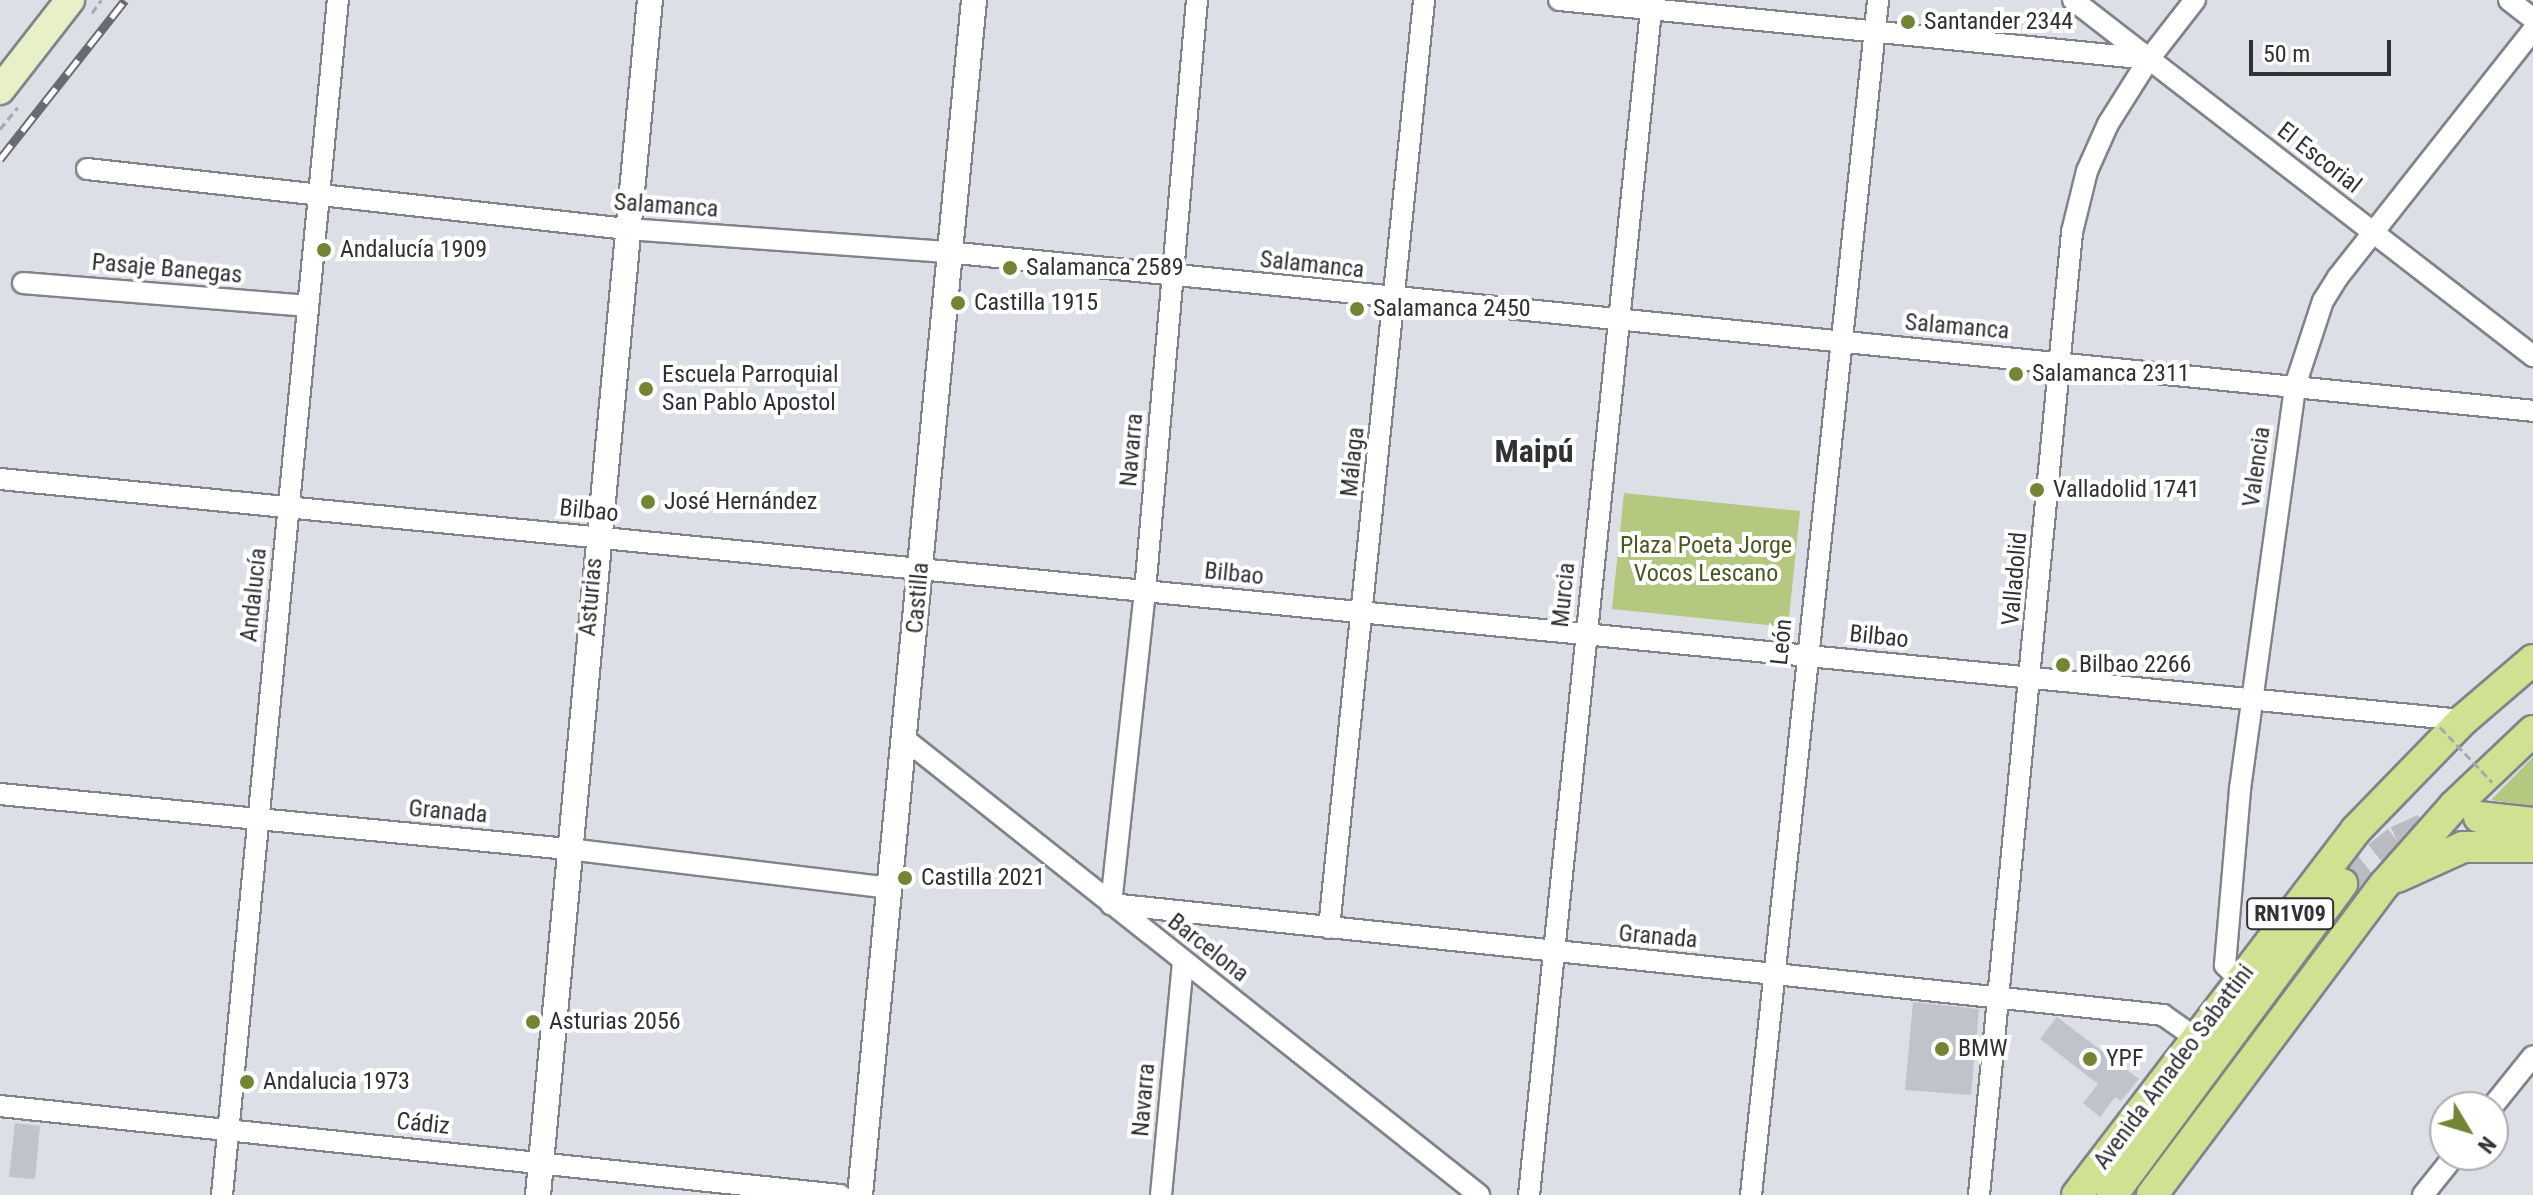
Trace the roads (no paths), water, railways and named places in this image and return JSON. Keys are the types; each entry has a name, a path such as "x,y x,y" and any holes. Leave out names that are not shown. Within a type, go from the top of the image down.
{"main road":[{"path":"0,90 70,0"},
{"name":"Avenida Amadeo Sabattini","path":"2077,1195 2239,979 2356,830 2452,724 2533,660"},
{"name":"RN1V09","path":"2152,1195 2385,884 2454,806 2533,731"},
{"path":"2479,817 2533,823"},
{"path":"2385,884 2463,847 2533,847"},
{"path":"2112,1195 2342,884"}],"street":[{"name":"Andalucía","path":"222,1195 338,0"},
{"name":"Asturias","path":"538,1195 597,538 650,0"},
{"name":"Castilla","path":"860,1195 906,740 947,252 974,0"},
{"name":"Navarra","path":"1111,904 1145,591 1197,0"},
{"name":"Málaga","path":"1329,928 1365,612 1424,0"},
{"path":"1559,0 1651,5 2149,59"},
{"name":"León","path":"1751,1195 1839,342 1878,0"},
{"name":"El Escorial","path":"2073,0 2533,356"},
{"name":"Valladolid","path":"1979,1195 2032,677 2072,232 2087,171 2108,124 2149,59 2195,0"},
{"path":"2509,0 2533,19"},
{"name":"Murcia","path":"1529,1195 1651,5"},
{"name":"Valencia","path":"2239,979 2225,965 2251,700 2295,386 2323,301 2533,30"},
{"name":"Salamanca","path":"87,169 627,229 947,252 1395,300 2060,362 2533,411"},
{"name":"Pasaje Banegas","path":"23,283 308,306"},
{"name":"Bilbao","path":"0,479 2032,677 2452,724"},
{"name":"Barcelona","path":"906,740 1479,1195"},
{"name":"Granada","path":"0,794 568,849 891,888"},
{"name":"Granada","path":"1111,904 2163,1015 2195,1037"},
{"name":"Navarra","path":"1161,1195 1183,961"},
{"path":"2505,1091 2533,1056"},
{"name":"Cádiz","path":"0,1106 840,1195"},
{"path":"2423,1195 2442,1171"}],"tunnel":[{"path":"2342,884 2397,841 2445,819"}],"railway":[{"path":"0,159 125,0"}],"place":[{"name":"Santander 2344","path":"1908,22"},
{"name":"Andalucía 1909","path":"324,250"},
{"name":"Salamanca 2589","path":"1010,268"},
{"name":"Castilla 1915","path":"958,303"},
{"name":"Salamanca 2450","path":"1357,309"},
{"name":"Salamanca 2311","path":"2016,374"},
{"name":"Escuela Parroquial San Pablo Apostol","path":"646,389"},
{"name":"Valladolid 1741","path":"2037,490"},
{"name":"José Hernández","path":"648,502"},
{"name":"Bilbao 2266","path":"2063,665"},
{"name":"Castilla 2021","path":"905,878"},
{"name":"Asturias 2056","path":"533,1022"},
{"name":"BMW","path":"1942,1049"},
{"name":"YPF","path":"2090,1059"},
{"name":"Andalucia 1973","path":"247,1082"}],"district":[{"name":"Maipú","path":"1534,451"}],"park label":[{"name":"Plaza Poeta Jorge Vocos Lescano","path":"1706,560"}]}
